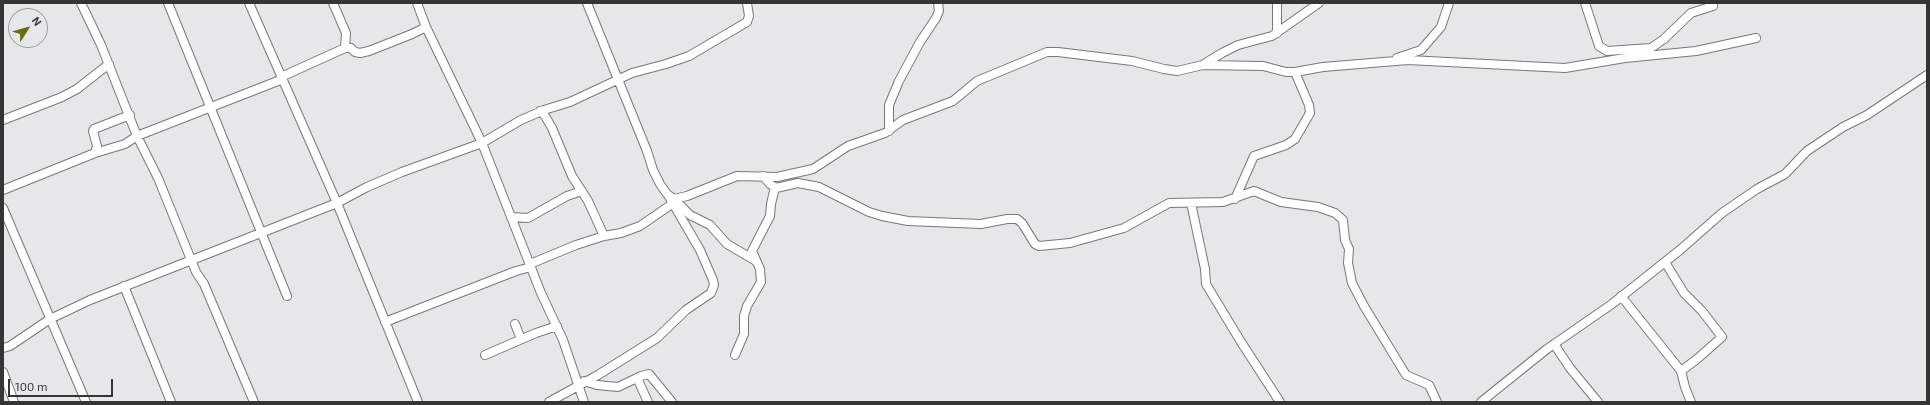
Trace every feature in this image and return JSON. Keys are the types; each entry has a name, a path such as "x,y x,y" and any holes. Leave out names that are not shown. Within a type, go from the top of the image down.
{"street":[{"path":"81,3 109,64 137,136 158,178 254,402"},
{"path":"168,3 287,296"},
{"path":"249,3 337,203 418,402"},
{"path":"333,3 346,33 345,48"},
{"path":"417,3 426,27 482,143 541,293 557,326 581,384 584,402"},
{"path":"549,402 598,375 657,338 686,310 708,296 714,289 713,280 700,250 653,170 647,151 587,3"},
{"path":"3,348 10,346 50,319 124,286 337,203 388,178 482,143 521,120 540,111 570,102 632,73 689,56 747,22 749,16 747,3"},
{"path":"889,131 890,105 896,87 920,42 936,18 939,11 938,3"},
{"path":"1277,3 1277,33"},
{"path":"1203,65 1232,48 1277,33 1319,3"},
{"path":"1386,61 1421,50 1441,28 1449,3"},
{"path":"1585,3 1599,46 1607,51 1651,48 1691,13 1713,6"},
{"path":"3,190 96,153 125,144 137,136 282,78 345,48 351,48 355,52 360,53 369,51 418,32 426,27"},
{"path":"385,322 531,266 576,245 604,236 621,233 640,226 671,199 687,196 738,176 777,177 813,169 848,146 879,136 889,131 903,120 953,100 977,81 1047,52 1132,61 1177,71 1203,65 1263,66 1286,72 1295,72 1323,67 1408,60 1565,68 1625,58 1696,51 1756,38"},
{"path":"3,120 62,97 77,89 109,64"},
{"path":"1235,199 1254,156 1295,139 1310,113 1309,105 1295,72"},
{"path":"1481,402 1554,344 1621,296 1665,262 1722,213 1757,189 1784,174 1807,151 1843,127 1867,115 1927,75"},
{"path":"540,111 545,116 552,128 572,176 582,191 604,236"},
{"path":"96,153 96,146 92,131 130,115"},
{"path":"763,176 775,187 782,188 798,183 812,186 828,191 869,212 908,221 981,224 1007,219 1017,219 1022,223 1035,244 1039,246 1070,243 1124,228 1169,203 1209,204 1235,199 1254,191 1281,202 1318,207 1338,214 1343,220 1345,240 1349,249 1348,263 1352,283 1364,306 1406,375 1429,385 1437,402"},
{"path":"735,354 744,334 744,316 747,306 761,282 760,269 753,255 753,248 769,220 775,187"},
{"path":"512,217 528,218 567,196 582,191"},
{"path":"671,199 690,215 710,225 727,244 756,261"},
{"path":"1190,203 1205,269 1206,284 1280,402"},
{"path":"3,208 86,402"},
{"path":"1665,262 1684,292 1702,311 1722,337 1681,371"},
{"path":"124,286 171,402"},
{"path":"1621,296 1681,371 1691,402"},
{"path":"515,324 521,339"},
{"path":"485,355 521,339 557,326"},
{"path":"1554,344 1570,368 1598,402"},
{"path":"3,372 14,402"},
{"path":"581,384 618,387 649,374 672,402"},
{"path":"637,378 648,402"}]}
